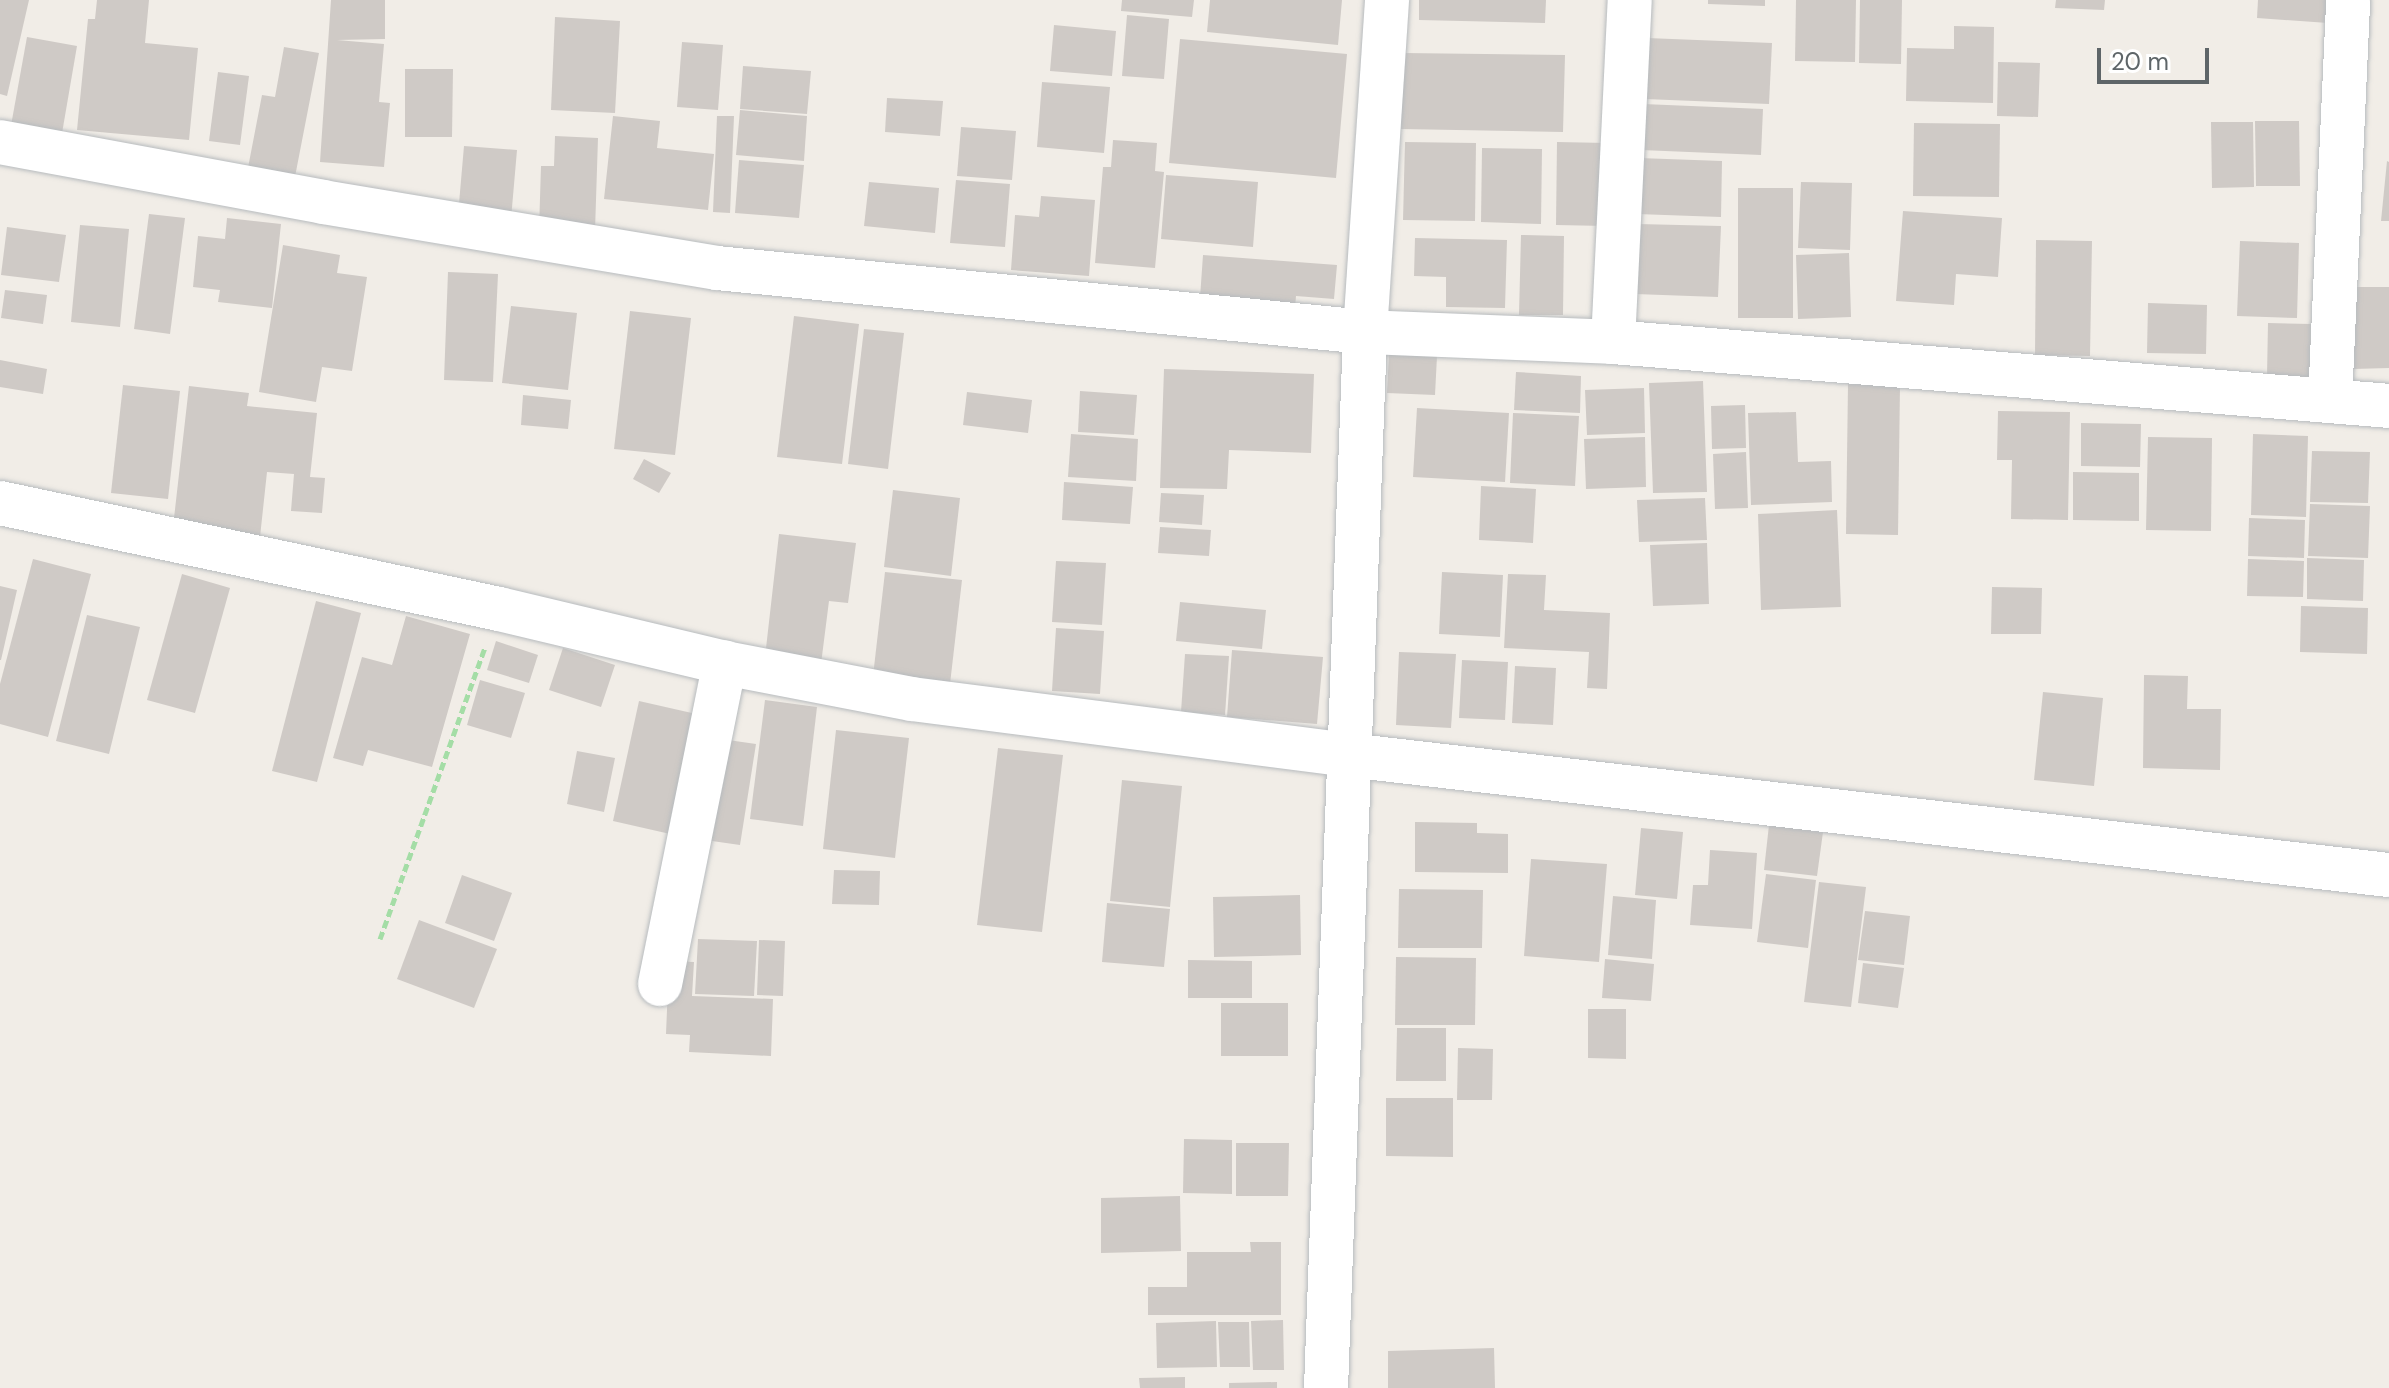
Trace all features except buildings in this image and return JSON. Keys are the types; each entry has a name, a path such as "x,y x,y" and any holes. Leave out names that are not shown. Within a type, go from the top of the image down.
{"street":[{"path":"1326,1388 1365,332 1387,0"},
{"path":"1613,342 1630,0"},
{"path":"2330,401 2348,0"},
{"path":"0,142 339,205 717,268 1365,332 1613,342 2389,406"},
{"path":"0,503 499,609 725,663 912,699 1348,755 2389,875"},
{"path":"660,984 725,663"}],"path":[{"path":"380,939 499,609"}]}
